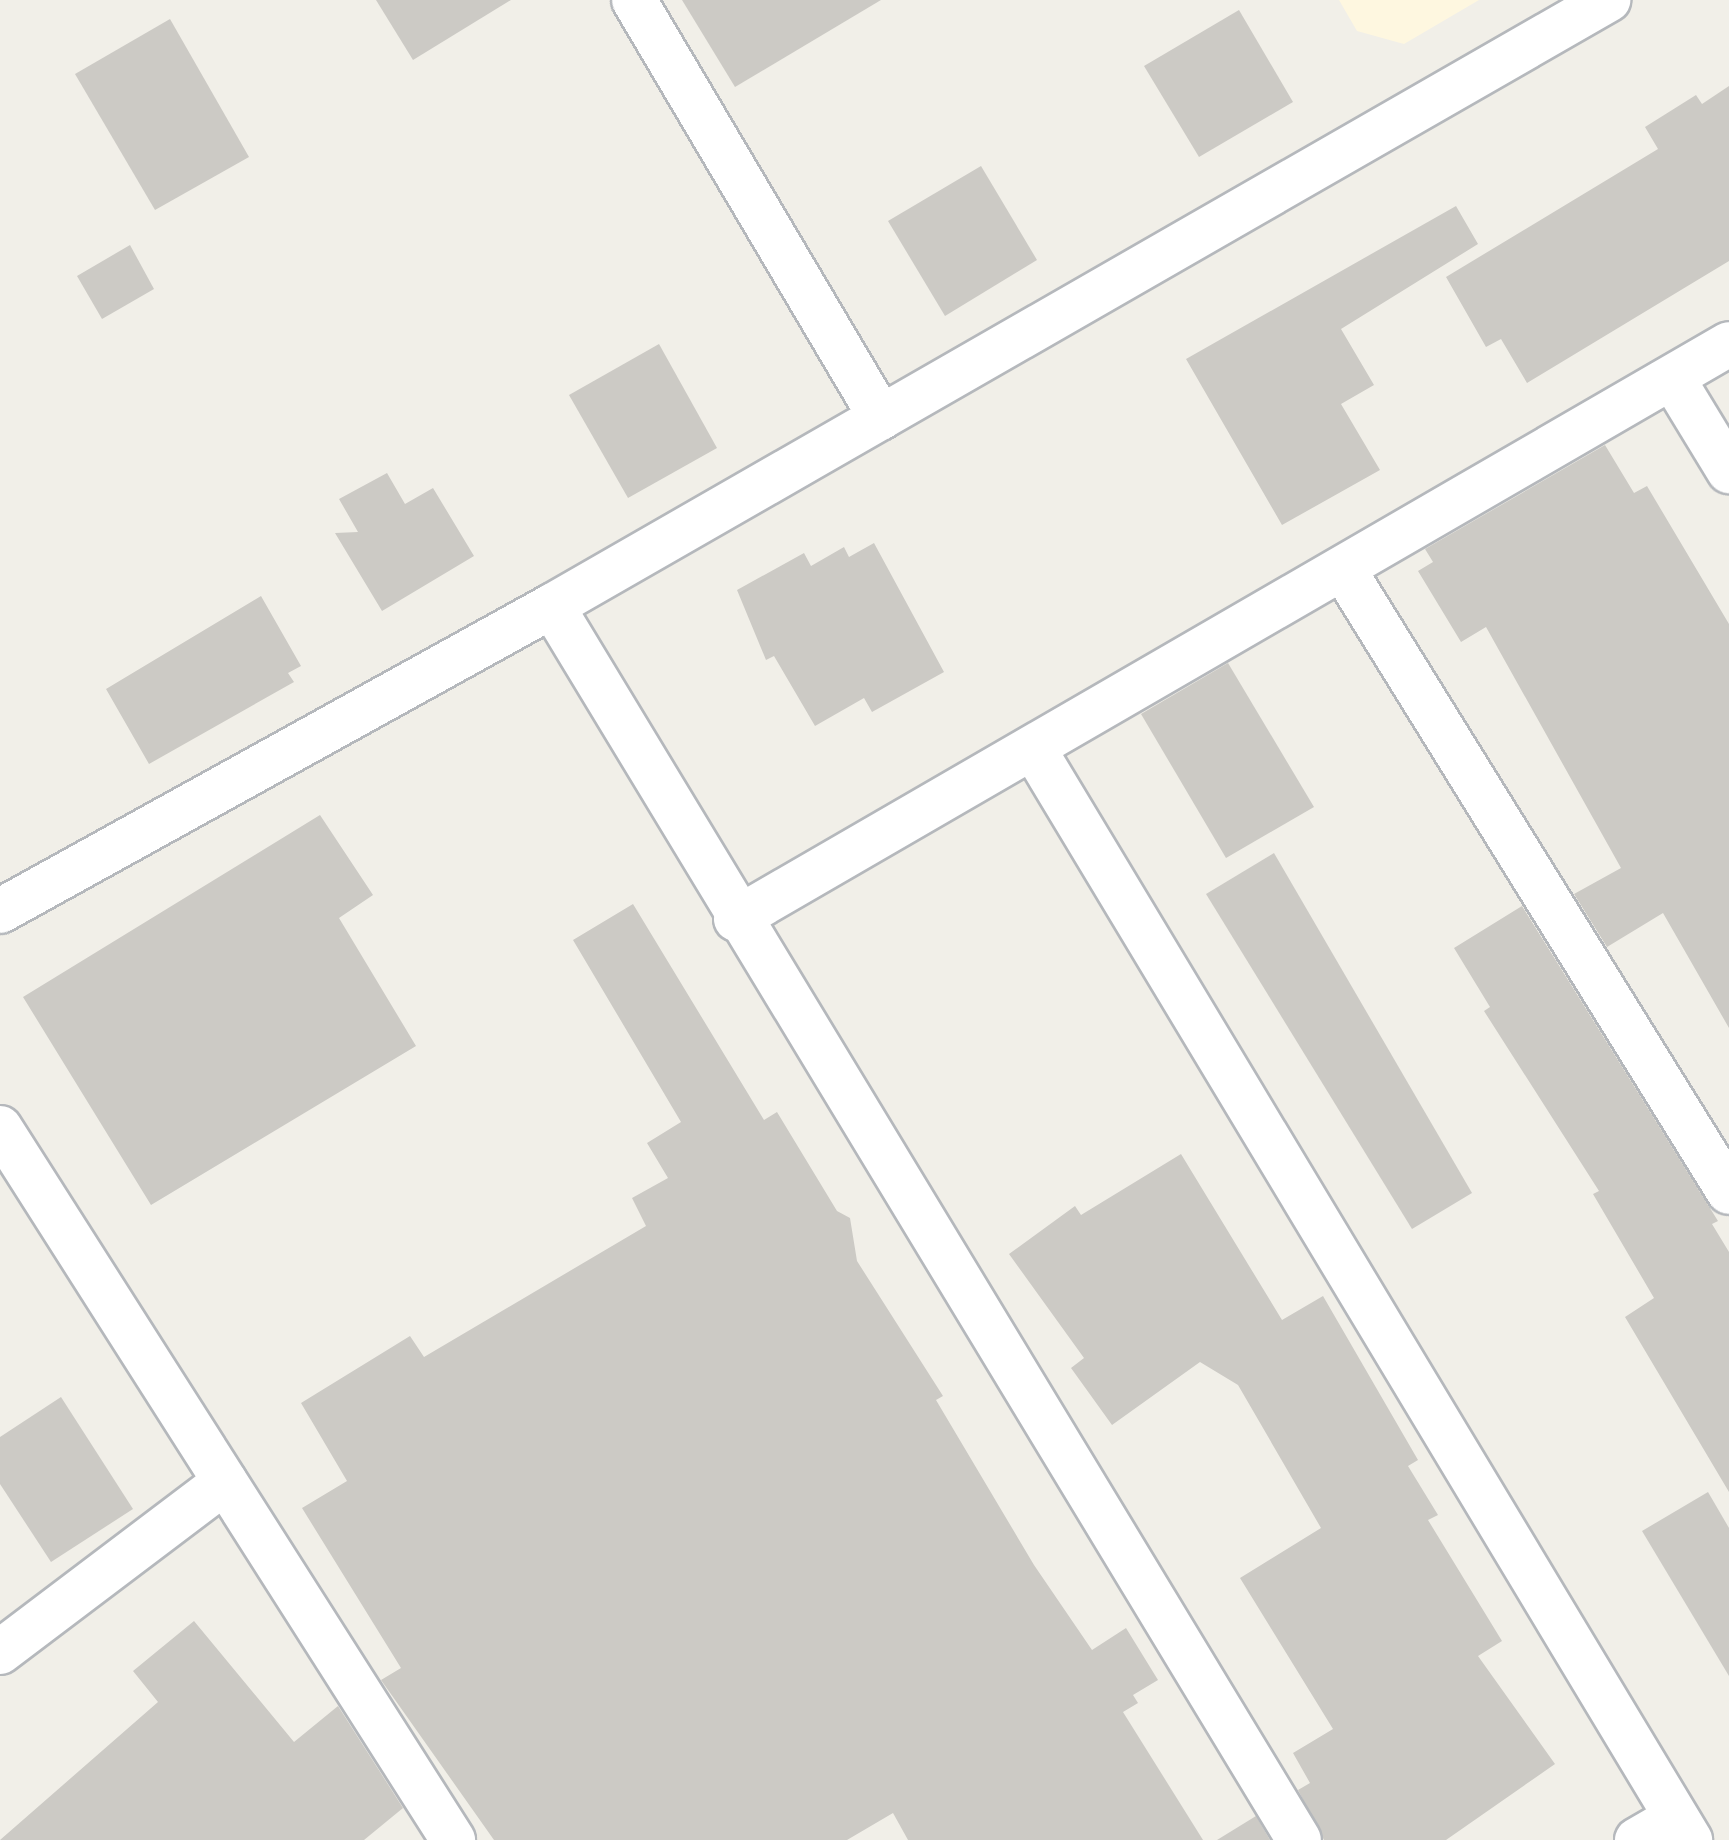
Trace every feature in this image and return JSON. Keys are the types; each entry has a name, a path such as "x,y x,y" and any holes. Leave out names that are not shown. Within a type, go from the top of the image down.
{"street":[{"path":"634,0 881,417"},
{"path":"0,911 552,606 1608,0"},
{"path":"736,919 1345,572 1729,344"},
{"path":"1673,379 1729,471"},
{"path":"1345,572 1729,1192"},
{"path":"552,606 736,919 1299,1840"},
{"path":"1035,751 1682,1829 1637,1840"},
{"path":"0,1128 453,1840"},
{"path":"0,1652 225,1482"}],"shaded area":[{"path":"1339,0 1479,0 1404,44 1357,31"}],"building":[{"path":"376,0 511,0 413,60"},
{"path":"682,0 881,0 735,87"},
{"path":"1239,10 1293,102 1199,157 1144,66"},
{"path":"170,19 249,157 155,210 75,74"},
{"path":"1729,86 1729,261 1527,383 1501,339 1486,347 1446,277 1658,149 1645,127 1696,95 1702,104"},
{"path":"981,166 1037,260 945,316 888,221"},
{"path":"1456,206 1478,244 1341,329 1374,385 1341,404 1380,470 1282,525 1186,359"},
{"path":"130,245 154,289 102,319 77,276"},
{"path":"659,344 717,448 628,498 569,395"},
{"path":"1605,445 1634,493 1647,486 1729,624 1729,1028 1663,913 1607,947 1574,894 1621,868 1486,627 1461,642 1418,571 1433,562 1425,549"},
{"path":"387,473 405,504 433,488 474,556 382,611 335,533 358,532 339,499"},
{"path":"874,543 944,672 872,712 864,698 815,726 774,656 766,660 737,590 804,553 811,566 844,547 849,557"},
{"path":"261,596 301,666 288,673 294,682 149,764 106,689"},
{"path":"1228,663 1314,807 1226,858 1141,714"},
{"path":"320,815 373,895 339,918 416,1046 151,1205 23,997"},
{"path":"1274,853 1472,1193 1412,1229 1206,894"},
{"path":"633,904 764,1120 777,1112 837,1211 850,1218 857,1261 943,1396 936,1400 1034,1565 1092,1650 1126,1628 1158,1680 1133,1695 1138,1703 1123,1712 1203,1840 908,1840 893,1813 847,1840 494,1840 381,1680 401,1668 302,1508 347,1481 301,1403 410,1336 424,1357 646,1226 632,1198 668,1178 647,1143 681,1122 573,940"},
{"path":"1522,906 1718,1221 1712,1224 1729,1252 1729,1492 1625,1317 1654,1298 1593,1194 1599,1191 1484,1011 1490,1007 1454,948"},
{"path":"1181,1154 1282,1320 1323,1296 1418,1460 1408,1466 1438,1515 1428,1520 1502,1641 1478,1656 1555,1764 1446,1840 1324,1840 1298,1790 1310,1783 1293,1753 1333,1729 1240,1578 1321,1528 1238,1385 1200,1362 1112,1425 1071,1368 1084,1358 1009,1254 1075,1206 1081,1215"},
{"path":"61,1397 133,1509 51,1562 0,1484 0,1437"},
{"path":"1708,1492 1729,1528 1729,1676 1642,1531"},
{"path":"194,1621 294,1742 338,1706 403,1808 364,1840 0,1840 158,1702 133,1671"},
{"path":"1256,1816 1270,1840 1217,1840"}]}
